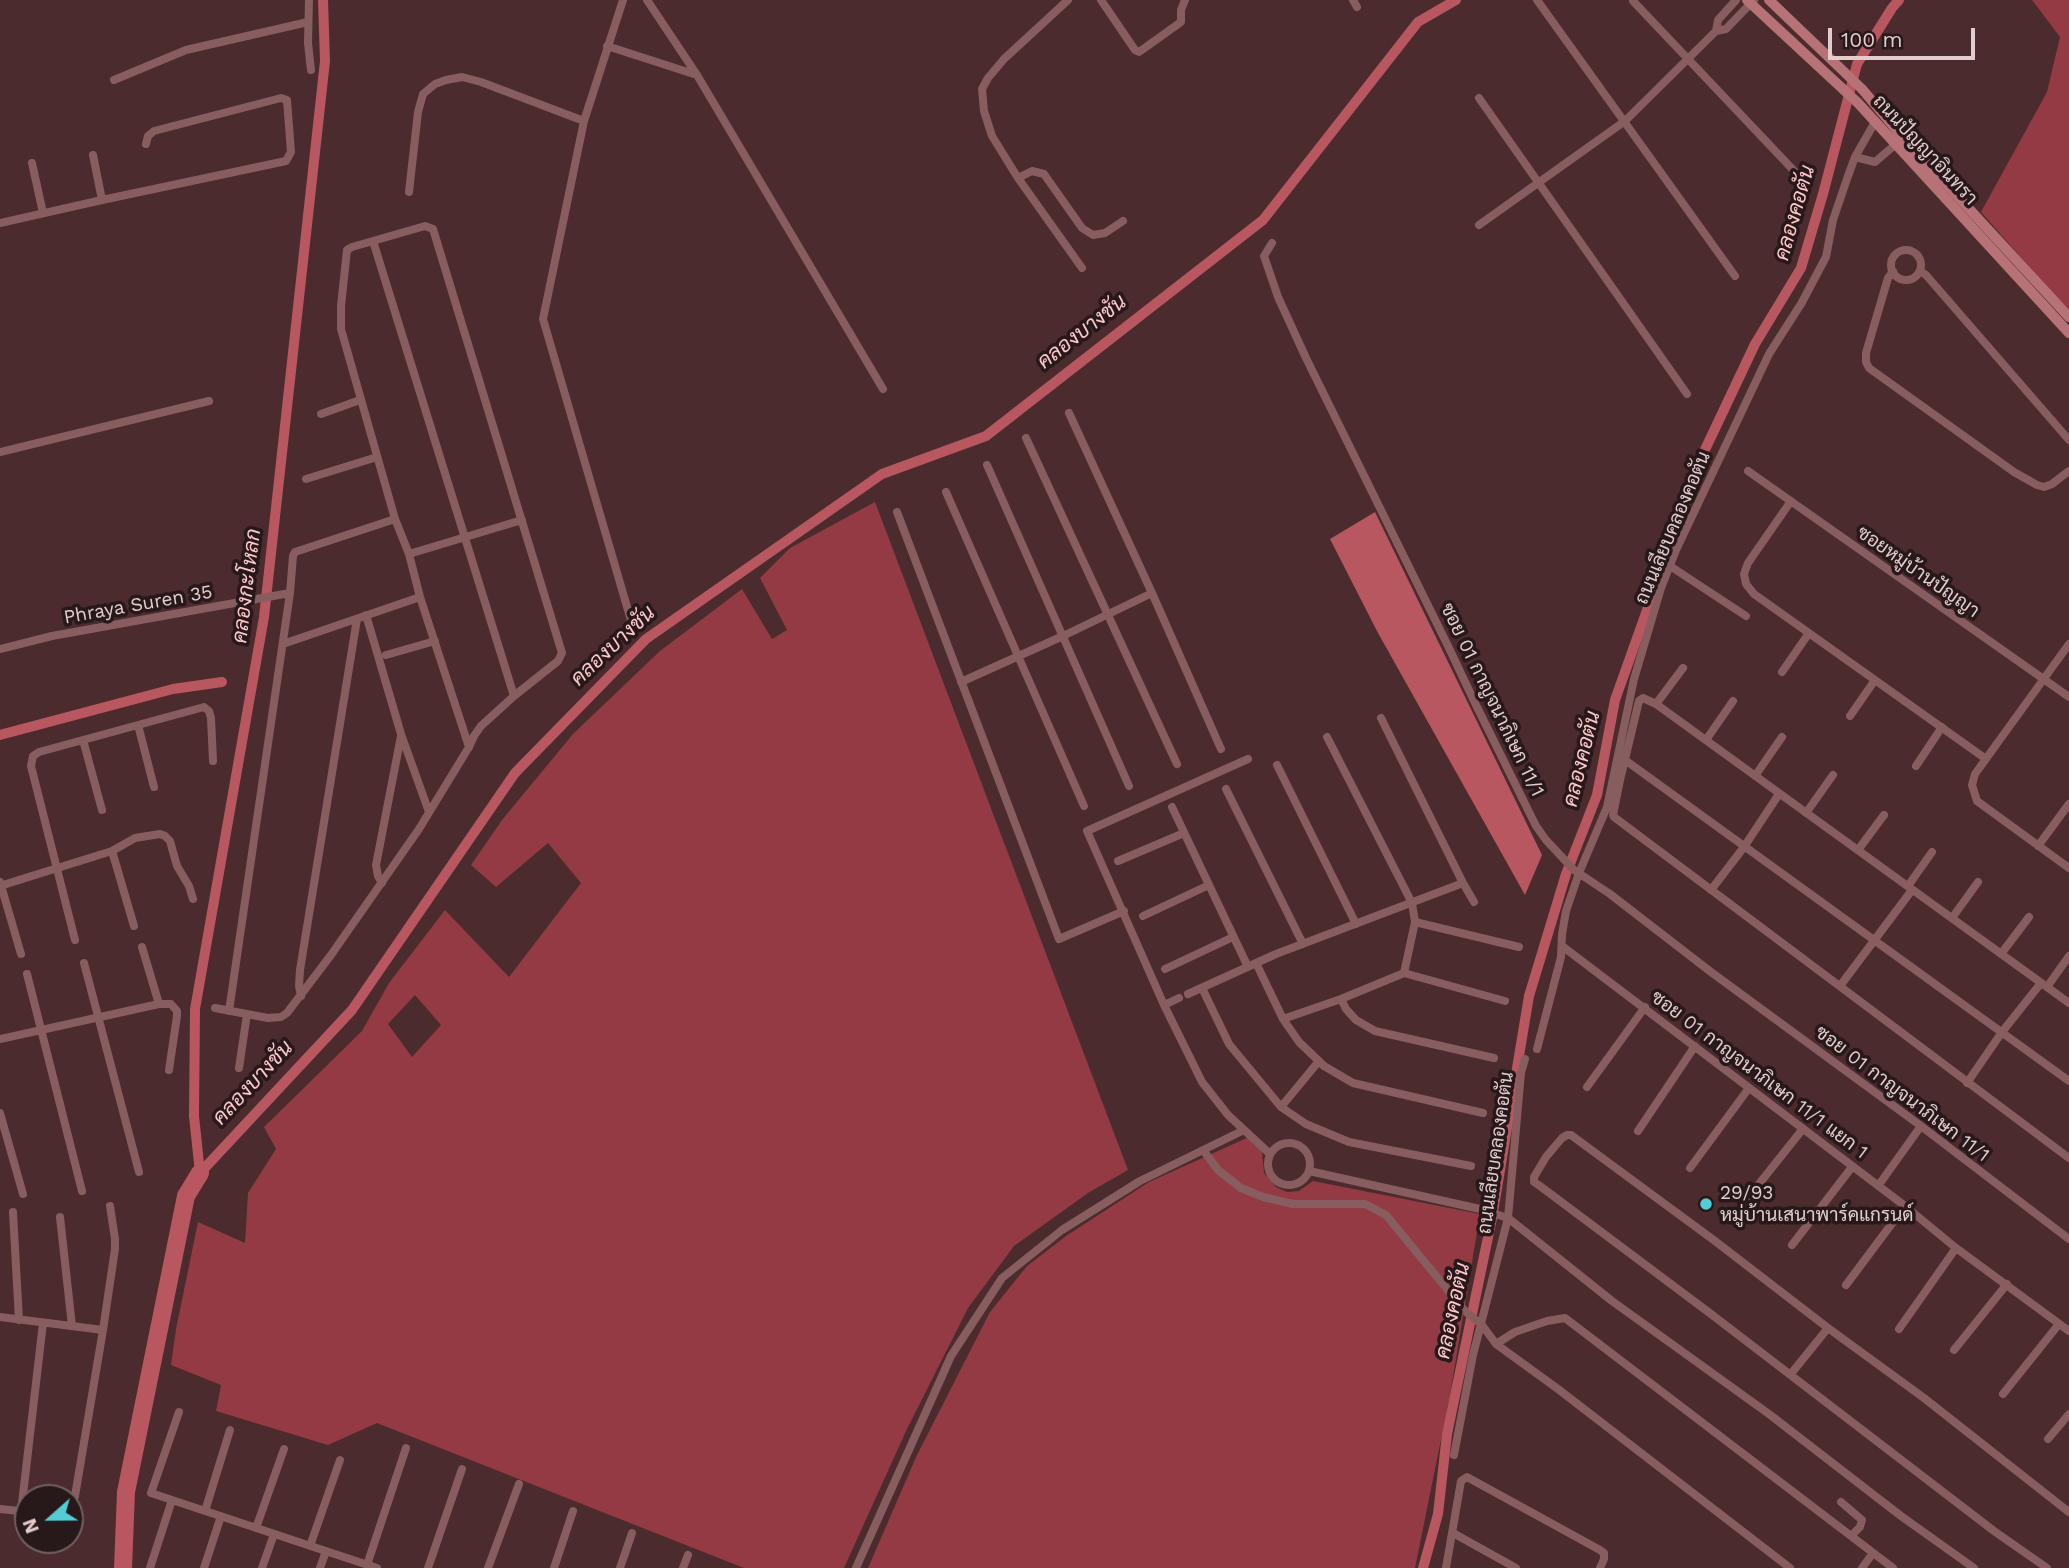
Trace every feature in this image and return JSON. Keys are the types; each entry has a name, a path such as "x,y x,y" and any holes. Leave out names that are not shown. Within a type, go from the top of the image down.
{"main road":[{"name":"ถนนปัญญาอินทรา","path":"1769,0 1862,89 1956,203 2069,332"},
{"name":"ถนนปัญญาอินทรา","path":"1751,1 1858,103 2069,317"}],"street":[{"path":"309,0 308,43 311,70"},
{"path":"623,0 584,121 543,319 630,617"},
{"path":"647,0 696,75 883,389"},
{"path":"1068,0 1004,60 982,89 984,111 992,136 1018,178 1083,268"},
{"path":"1101,0 1139,52 1181,22 1181,10 1185,0"},
{"path":"1537,0 1735,276"},
{"path":"1716,31 1718,20 1736,0"},
{"path":"1633,1 1798,175"},
{"path":"1479,225 1625,121 1716,31 1726,29 1751,1"},
{"path":"114,80 187,50 308,22"},
{"path":"607,46 696,75"},
{"path":"409,192 419,108 423,94 435,84 462,77 584,121"},
{"path":"0,223 286,161 291,152 287,100 281,98 154,131 148,136 146,144"},
{"path":"1479,98 1687,394"},
{"name":"ถนนเลียบคลองคอตัน","path":"1537,1049 1561,957 1566,911 1577,871 1607,807 1634,679 1661,588 1769,354 1801,304 1826,257 1833,220 1855,157 1875,122"},
{"path":"1855,157 1875,162 1896,144"},
{"path":"93,155 102,200"},
{"path":"32,163 43,213"},
{"path":"1018,178 1032,171 1044,174 1082,228 1093,235 1105,233 1123,221"},
{"path":"215,1008 268,1018 281,1017 302,996 382,883 429,812 469,747 481,726 558,661 562,653 433,229 425,226 347,250 341,329 395,519 409,554 469,747"},
{"path":"373,241 514,696"},
{"name":"ซอย 01 กาญจนาภิเษก 11/1","path":"1272,243 1264,256 1278,297 1541,833 1563,860 1577,871 2069,1239"},
{"path":"1901,251 1915,253 1918,257 1920,271 1913,278 1904,280 1893,271 1892,262 1901,251"},
{"path":"1893,271 1888,278 1866,353 1869,368 2014,472 2037,485 2044,487 2052,484 2069,471"},
{"path":"1920,271 2069,440"},
{"path":"0,452 209,401"},
{"path":"321,414 360,401"},
{"path":"1069,413 1222,748"},
{"path":"1026,438 1177,764"},
{"path":"306,479 377,457"},
{"path":"988,465 1129,786"},
{"name":"ซอยหมู่บ้านปัญญา","path":"1748,471 2069,698"},
{"path":"946,492 1084,806"},
{"path":"1791,501 1748,563 1744,574 1746,584 1754,594 1986,759"},
{"path":"897,512 1059,939 1124,911"},
{"path":"229,1010 283,644 286,594 293,556 295,552 395,519"},
{"path":"409,554 522,520"},
{"path":"1670,566 1746,616"},
{"path":"961,682 1152,593"},
{"name":"Phraya Suren 35","path":"0,649 51,636 286,594"},
{"path":"283,644 421,597"},
{"path":"366,615 401,734 429,812"},
{"path":"302,996 299,986 300,970 357,619"},
{"path":"1782,672 1809,633"},
{"path":"386,655 435,641"},
{"path":"2069,644 1986,759 1972,785 1977,801 2069,868"},
{"path":"1656,704 1683,668"},
{"path":"1850,716 1875,680"},
{"path":"2069,1003 1656,704 1643,698 1639,701 1619,780 1614,817 2069,1158"},
{"path":"1706,740 1733,701"},
{"path":"75,940 30,763 33,756 38,752 201,707 206,708 211,718 213,761"},
{"path":"1381,718 1474,902"},
{"path":"138,725 154,787"},
{"path":"1916,766 1942,727"},
{"path":"382,883 376,864 401,734"},
{"path":"1327,737 1412,903 1415,922 1404,973"},
{"path":"1755,776 1782,737"},
{"path":"83,740 102,810"},
{"path":"1248,759 1087,831 1164,1005 1202,1082 1228,1115 1270,1154"},
{"path":"1625,760 2069,1080"},
{"path":"1277,765 1356,924"},
{"path":"1806,813 1833,775"},
{"path":"1226,789 1303,944"},
{"path":"1711,890 1779,794"},
{"path":"2038,846 2069,804"},
{"path":"1172,807 1233,937 1283,1019 1299,1042 1319,1062 1353,1083 1483,1113"},
{"path":"1858,850 1884,814"},
{"path":"1118,861 1184,833"},
{"path":"21,954 0,885 58,869 142,836 160,834 170,841 177,866 193,899"},
{"path":"112,850 134,926"},
{"path":"1840,986 1875,941 1932,852"},
{"path":"1952,918 1978,882"},
{"path":"1188,994 1303,944 1463,883"},
{"path":"1143,916 1209,885"},
{"path":"2001,954 2029,917"},
{"path":"1415,922 1519,947"},
{"path":"1165,969 1233,937"},
{"name":"ซอย 01 กาญจนาภิเษก 11/1 แยก 1","path":"1562,946 1905,1206 1956,1248 2069,1331"},
{"path":"142,947 159,1004"},
{"path":"1967,1083 2002,1032 2069,956"},
{"path":"84,962 139,1172"},
{"path":"1283,1019 1342,999 1404,973 1505,1002"},
{"path":"27,974 82,1191"},
{"path":"1202,988 1229,1044 1281,1107 1306,1124 1349,1142 1471,1166"},
{"path":"1164,1005 1179,998"},
{"path":"1342,999 1346,1009 1356,1020 1375,1031 1494,1058"},
{"path":"0,1040 159,1004 171,1004 177,1010 169,1070"},
{"path":"1587,1087 1645,1007"},
{"path":"239,1068 247,1014"},
{"path":"1638,1131 1695,1046"},
{"name":"ถนนเลียบคลองคอตัน","path":"1454,1455 1479,1323 1504,1217 1521,1073 1525,1059"},
{"path":"1281,1107 1319,1062"},
{"path":"1690,1168 1749,1088"},
{"path":"0,1113 23,1194"},
{"path":"1878,1186 1921,1126"},
{"path":"1743,1204 1802,1129"},
{"path":"856,1568 951,1356 1002,1278 1062,1230 1140,1181 1244,1130"},
{"path":"2047,1568 1994,1531 1540,1186 1534,1180 1546,1157 1562,1138 1571,1135 1924,1398 2069,1512"},
{"path":"1284,1143 1301,1147 1310,1162 1309,1171 1303,1181 1292,1186 1280,1184 1271,1177 1268,1166 1270,1154 1284,1143"},
{"path":"1203,1150 1218,1170 1241,1188 1263,1197 1293,1204 1365,1204 1386,1216 1496,1344 1790,1568"},
{"path":"1792,1245 1852,1167"},
{"path":"1309,1171 1480,1209 1504,1217 1612,1301 1769,1414 1901,1516 1974,1568"},
{"path":"77,1484 115,1249 110,1206"},
{"path":"1846,1285 1905,1206"},
{"path":"13,1212 19,1320"},
{"path":"60,1217 72,1326"},
{"path":"1899,1329 1956,1248"},
{"path":"1954,1350 2007,1284"},
{"path":"0,1317 103,1330"},
{"path":"1496,1344 1515,1332 1565,1318 1893,1568"},
{"path":"27,1484 43,1323"},
{"path":"2003,1394 2059,1324"},
{"path":"1790,1375 1828,1328"},
{"path":"179,1412 151,1493 377,1568"},
{"path":"2048,1439 2069,1414"},
{"path":"205,1511 230,1430"},
{"path":"367,1565 406,1448"},
{"path":"256,1528 284,1449"},
{"path":"310,1546 340,1460"},
{"path":"428,1568 462,1469"},
{"path":"1446,1568 1461,1481 1467,1477 1600,1550 1604,1553 1600,1568"},
{"path":"488,1568 519,1484"},
{"path":"150,1568 172,1500"},
{"path":"1841,1502 1862,1520 1860,1527 1851,1536"},
{"path":"554,1568 573,1511"},
{"path":"204,1568 221,1516"},
{"path":"1453,1533 1516,1568"},
{"path":"262,1568 274,1534"},
{"path":"620,1568 632,1534"},
{"path":"320,1568 326,1551"},
{"path":"1862,1568 1873,1553"},
{"path":"683,1568 688,1555"}],"shaded area":[{"path":"2032,0 2069,0 2069,312 1981,212 2047,92 2060,37"},
{"path":"875,502 1128,1170 1088,1193 1014,1246 968,1308 907,1429 844,1568 744,1568 377,1423 328,1445 216,1411 221,1385 171,1365 198,1222 245,1243 248,1193 276,1149 264,1127 362,1031 389,983 445,910 509,977 581,883 548,843 496,887 471,865 502,820 573,734 660,651 742,589 772,639 787,630 760,578 790,548","holes":["415,995 441,1025 412,1057 388,1024"]},
{"path":"1375,512 1542,855 1525,895 1378,633 1330,539"},
{"path":"1249,1137 1262,1152 1264,1173 1276,1187 1287,1192 1299,1191 1313,1181 1480,1214 1450,1395 1415,1568 868,1568 917,1455 990,1312 1027,1266 1066,1236 1149,1182"}],"waterway":[{"name":"คลองกะโหลก","path":"200,1173 194,1116 195,1009 264,617 325,61 323,0"},
{"name":"คลองบางชัน","path":"200,1173 352,1010 515,773 646,639 882,474 986,436 1263,220 1418,22 1456,0"},
{"name":"คลองคอตัน","path":"1423,1568 1438,1514 1447,1434 1492,1218 1529,996 1566,874 1597,795 1615,700 1702,456 1755,344 1801,268 1857,64 1899,0"},
{"path":"0,735 173,689 222,682"},
{"name":"คลองบางชัน","path":"123,1568 126,1492 186,1196 200,1173"}],"place":[{"name":"29/93 หมู่บ้านเสนาพาร์คแกรนด์","path":"1706,1204"}]}
